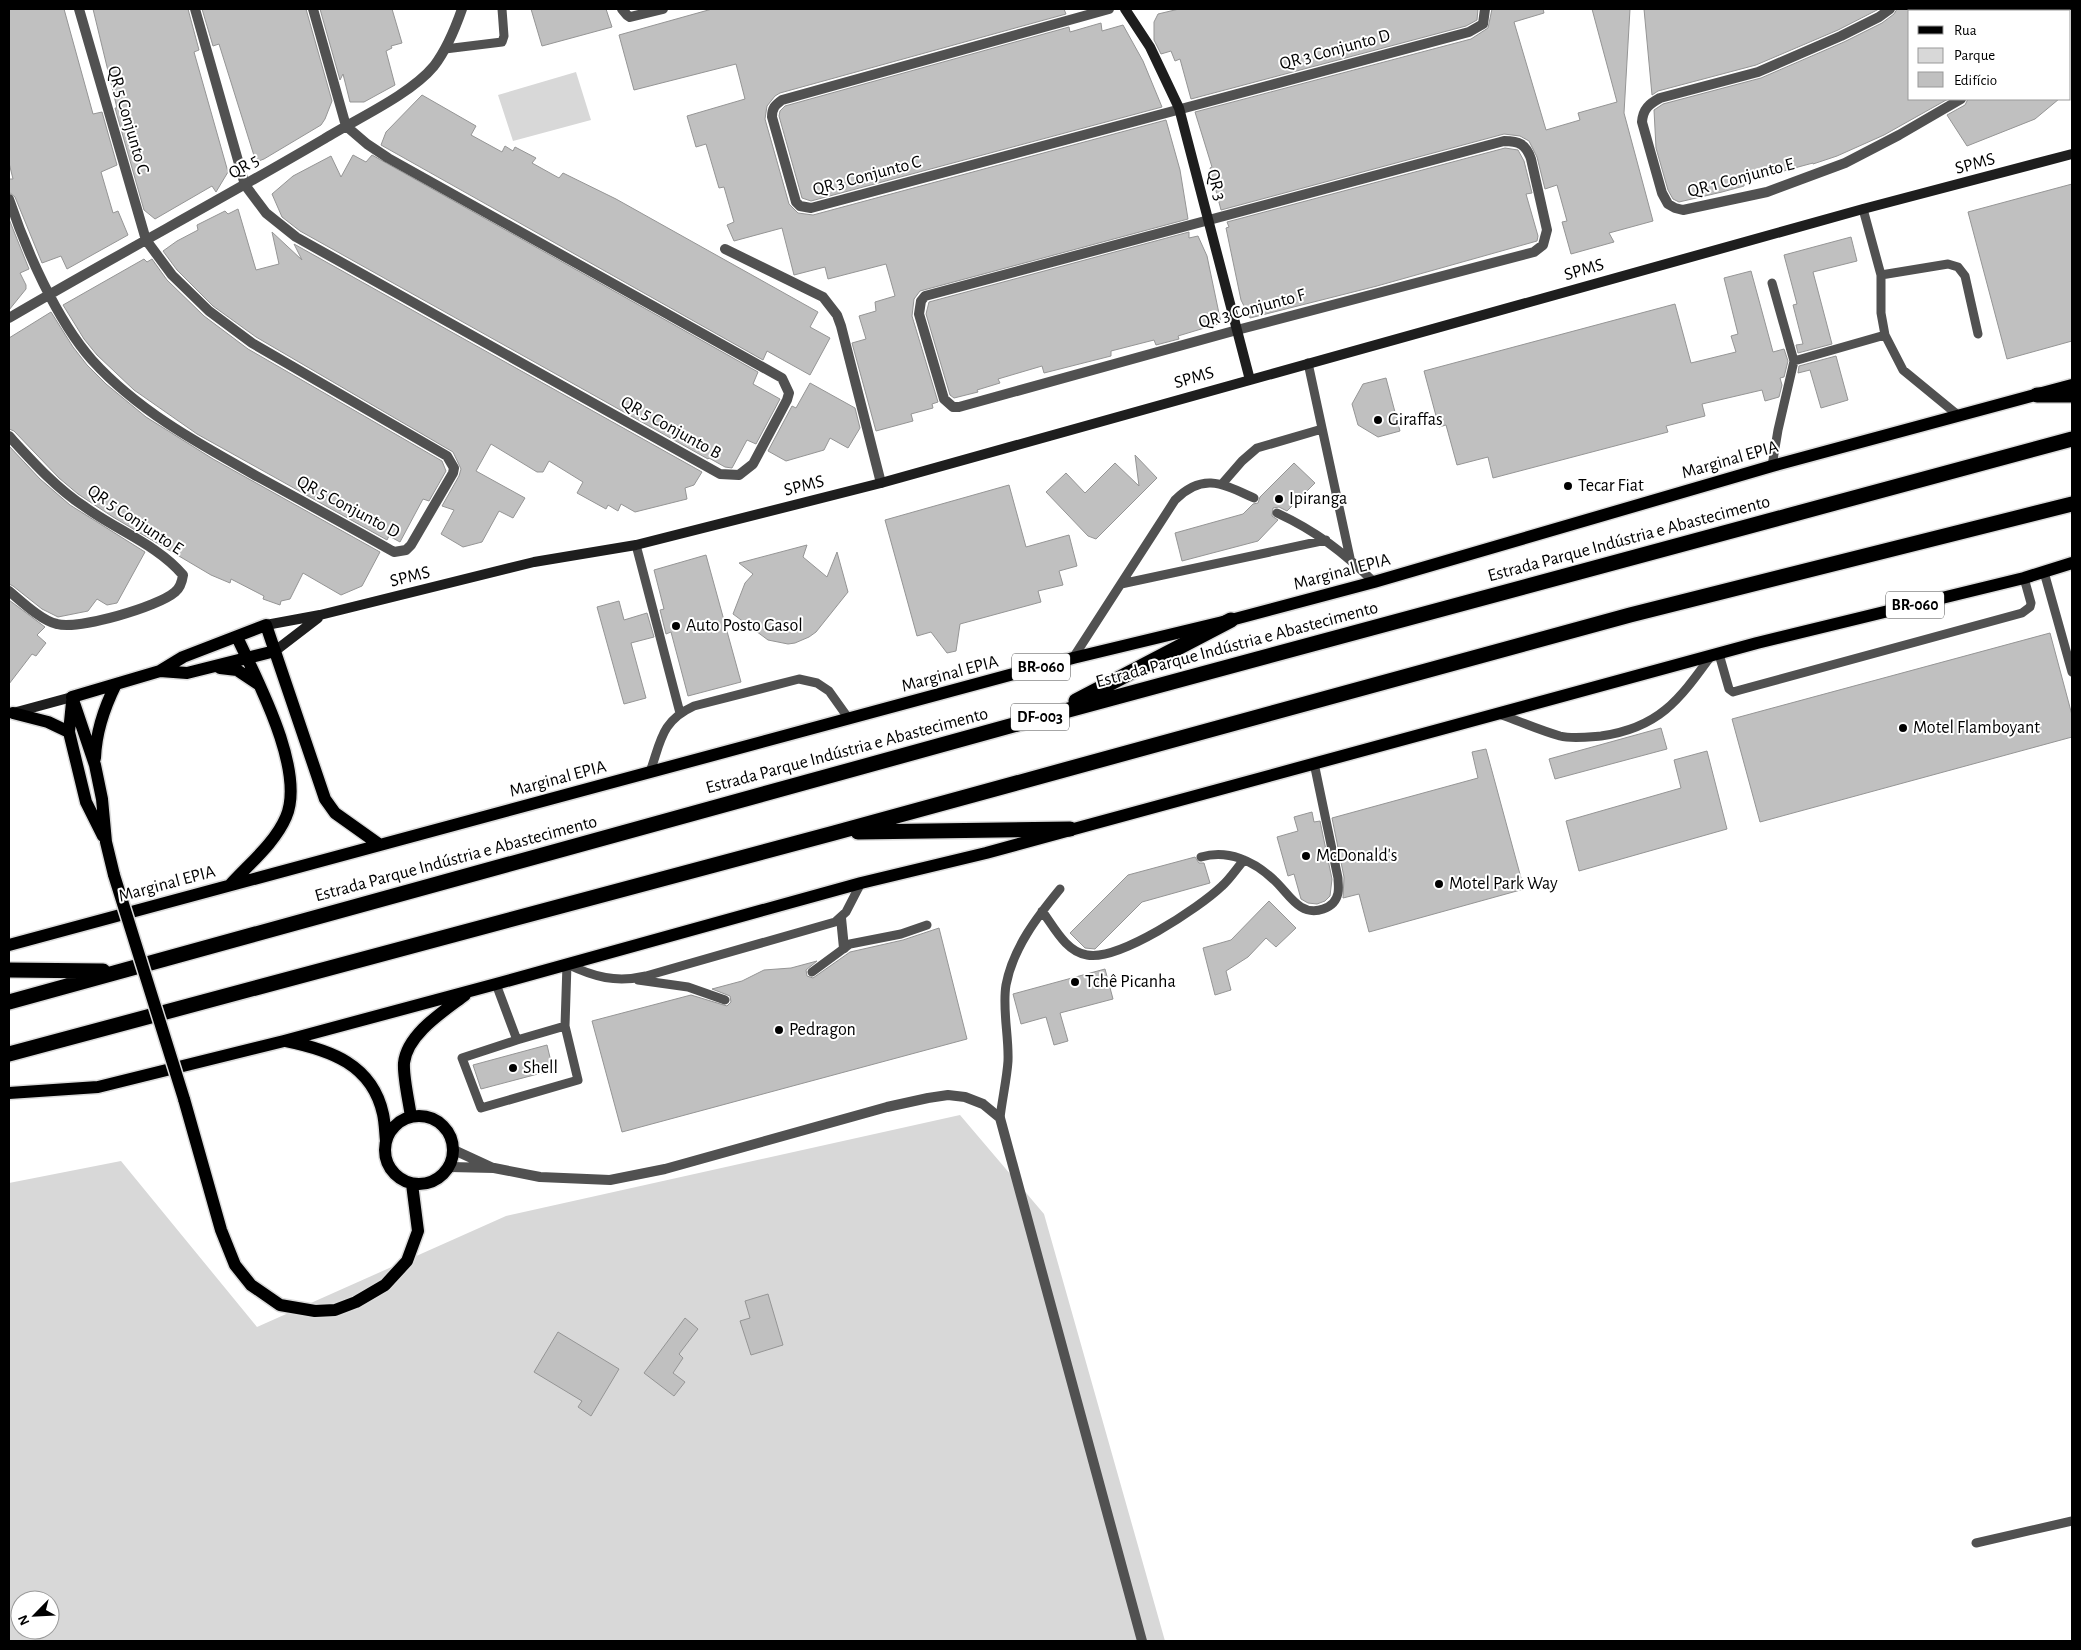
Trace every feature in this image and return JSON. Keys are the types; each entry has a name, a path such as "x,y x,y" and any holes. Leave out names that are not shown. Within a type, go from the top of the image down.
{"highway":[{"path":"2037,395 2072,395"},
{"name":"Estrada Parque Indústria e Abastecimento","path":"9,1002 1050,715 2072,439"},
{"path":"9,1054 834,833 1630,615 2072,504"},
{"path":"1050,715 1232,620"},
{"path":"834,833 1070,828"},
{"path":"9,970 120,971"}],"main road":[{"name":"Marginal EPIA","path":"9,945 1073,658 1232,620 1374,582 1772,466 2072,385"},
{"name":"BR-060","path":"9,1093 98,1087 284,1041 862,883 986,853 1070,828 1757,643 2024,578 2072,563"},
{"path":"72,697 160,671 183,657 266,625 325,799 334,813 380,845"},
{"path":"230,884 278,832 291,802 291,778 272,710 237,637"},
{"path":"160,671 187,673 275,651"},
{"path":"213,667 238,670 259,685"},
{"path":"95,765 96,743 101,719 116,684"},
{"path":"72,697 69,732 86,802 106,842"},
{"path":"72,697 95,765 102,799 106,842 114,875 184,1099 221,1230 235,1265 250,1284 280,1305 315,1311 335,1310 356,1302 385,1284 407,1261 418,1231 412,1184"},
{"path":"11,712 48,722 69,732"},
{"path":"411,1117 404,1062 413,1041 426,1026 470,991"},
{"path":"284,1041 311,1046 332,1053 354,1066 370,1083 383,1113 386,1142 385,1156 390,1169 399,1178 412,1184 426,1184 440,1178 450,1167 454,1150 450,1134 440,1123 426,1116 411,1117 399,1122 391,1131 386,1142"}],"street":[{"name":"QR 5 Conjunto C","path":"79,9 146,240"},
{"path":"195,9 245,186"},
{"path":"313,9 346,126"},
{"name":"QR 5","path":"9,318 245,186 418,81 433,66 445,49 462,9"},
{"path":"622,9 630,16 663,9"},
{"name":"QR 3 Conjunto C","path":"1110,9 782,100 772,110 772,117 796,202 800,206 810,208 1179,108"},
{"name":"QR 3","path":"1125,9 1150,47 1179,108 1250,380"},
{"name":"QR 3 Conjunto D","path":"1179,108 1469,32 1483,24 1485,9"},
{"name":"QR 1 Conjunto E","path":"1890,9 1841,36 1766,69 1660,98 1650,104 1642,114 1642,122 1662,193 1668,204 1683,210 1696,209 1767,192 1845,163 1899,135 1959,100"},
{"name":"QR 5 Conjunto B","path":"245,186 266,213 296,237 720,474 740,475 753,464 787,400 789,393 782,378 388,158 367,144 346,126"},
{"name":"QR 3 Conjunto F","path":"1504,141 1516,141 1528,150 1547,230 1543,245 1534,252 1511,259 1237,330 953,407 944,399 919,314 921,301 925,296 1209,220 1504,141"},
{"name":"SPMS","path":"266,625 320,615 534,562 636,545 881,483 1308,363 2072,154"},
{"path":"9,199 27,247 50,294"},
{"name":"QR 5 Conjunto D","path":"50,294 70,331 92,360 142,406 195,442 394,552 406,550 411,546 453,473 454,468 447,456 252,343 193,297 172,275 146,240"},
{"path":"725,249 811,290 823,297 834,310 841,326 881,483"},
{"name":"QR 5 Conjunto E","path":"9,436 47,475 82,506 167,559 183,575 182,582 176,591 167,598 143,608 70,626 49,622 9,591"},
{"name":"SPMS","path":"275,651 320,615"},
{"path":"11,712 72,697"},
{"path":"841,918 844,948"},
{"path":"450,1167 494,1168 540,1177 610,1180 665,1169 887,1107 948,1095 965,1097 983,1104 1000,1118 1142,1641"},
{"path":"454,1150 494,1168"}],"lane":[{"path":"445,49 502,42 504,36 502,9"},
{"path":"1863,210 1881,276 1881,313 1885,335 1903,370 1959,416"},
{"path":"1881,276 1948,264 1958,267 1965,276 1978,334"},
{"path":"1772,283 1794,361 1778,430 1772,466"},
{"path":"1794,361 1885,335"},
{"path":"1308,363 1350,558"},
{"path":"1222,484 1242,461 1257,448 1322,429"},
{"path":"1073,658 1175,500 1184,491 1197,484 1210,482 1222,484 1254,498"},
{"path":"1277,513 1305,526 1326,540 1350,558 1374,582"},
{"path":"1122,584 1326,540"},
{"path":"636,545 680,712"},
{"path":"2044,572 2072,672"},
{"path":"1498,714 1561,736 1587,738 1614,734 1646,724 1666,711 1715,655 1729,689 1733,692 2022,613 2030,607 2031,603 2024,578"},
{"path":"650,772 667,725 680,712 694,706 799,679 817,682 829,691 849,719"},
{"path":"1201,857 1214,853 1227,853 1260,869 1274,880 1300,907 1317,911 1328,908 1335,902 1338,894 1338,878 1314,763"},
{"path":"1042,911 1064,942 1077,952 1088,956 1102,955 1126,947 1195,907 1223,886 1244,860"},
{"path":"630,980 829,925 841,918 862,883"},
{"path":"1000,1118 1008,1057 1006,986 1014,957 1042,911 1060,889"},
{"path":"812,972 850,944 901,934 927,925"},
{"path":"565,1026 462,1058 481,1108 578,1080 565,1026 567,964 591,976 688,987 725,1000"},
{"path":"496,984 517,1040"},
{"path":"1976,1543 2072,1521"}],"green space":[{"path":"576,72 591,120 513,141 498,95"},
{"path":"960,1115 1044,1214 1165,1641 9,1641 9,1183 121,1161 257,1327 506,1216"}],"building":[{"path":"9,9 64,9 93,114 102,112 117,165 101,172 113,213 118,211 128,235 67,269 61,256 42,263 15,197 9,192 9,179 13,179 9,163"},
{"path":"93,9 188,9 199,50 194,52 228,172 216,192 212,186 155,219 144,210 115,108 117,108"},
{"path":"202,9 306,9 332,101 321,125 256,162 219,44 213,46"},
{"path":"320,9 392,9 402,43 391,46 392,48 386,51 395,85 364,102 350,102 343,74 340,80"},
{"path":"531,9 606,9 612,27 542,46"},
{"path":"712,9 1064,9 1066,14 780,93 775,96 767,106 765,119 789,204 798,213 813,215 1166,120 1180,170 1188,219 920,291 914,299 912,316 938,402 932,404 933,408 911,414 913,421 876,431 852,343 866,339 859,316 876,311 875,302 895,296 886,264 828,279 825,267 794,275 782,228 734,241 727,225 734,222 724,187 719,188 706,144 696,147 687,116 745,99 736,64 634,90 619,35"},
{"path":"1179,9 1478,9 1477,20 1466,26 1191,99 1180,59 1175,61 1171,51 1161,54 1154,40 1154,22 1158,14"},
{"path":"1492,9 1543,9 1544,13 1514,22 1546,130 1580,120 1578,113 1617,102 1592,9 1630,9 1624,113 1653,221 1609,233 1614,242 1571,254 1562,222 1567,221 1557,185 1545,189 1537,157 1529,141 1520,136 1504,134 1221,210 1210,168 1212,167 1195,112 1471,39 1488,28"},
{"path":"1644,9 1879,9 1838,30 1756,65 1658,91 1652,95"},
{"path":"1897,9 1910,9 1908,10 1908,100 1946,100 1884,135 1837,156 1765,176 1744,183 1744,186 1722,192 1679,202 1673,199 1668,190 1656,148 1654,110 1663,104 1761,78 1844,42 1882,23 1894,14"},
{"path":"1101,23 1102,31 1123,25 1143,61 1162,107 811,201 802,198 779,116 780,111 785,106 1069,27 1070,32"},
{"path":"422,95 476,126 471,135 502,152 505,146 513,151 515,147 536,158 532,163 559,178 563,173 616,199 818,312 810,327 830,338 810,375 767,351 763,360 381,145 386,132"},
{"path":"1968,100 2058,100 2035,119 1967,146 1947,115 1965,105"},
{"path":"1505,148 1518,150 1524,161 1532,193 1526,194 1538,236 1537,241 1377,286 1250,318 1241,300 1226,228 1229,227 1227,222"},
{"path":"353,155 366,162 372,155 758,372 753,384 780,399 756,444 747,440 732,468 725,467 708,459 300,231 282,217 272,194 293,176 331,156 341,177"},
{"path":"2072,184 2072,341 2007,359 1968,212"},
{"path":"238,209 256,270 279,264 272,232 302,260 294,244 702,472 694,485 685,488 687,499 635,512 621,504 618,511 608,505 606,509 577,493 583,482 549,461 543,472 537,472 491,444 476,471 525,498 513,518 499,511 482,542 463,547 441,534 454,510 442,506 461,469 453,452 256,337 213,306 177,270 163,251 198,230 197,225 225,211 228,214"},
{"path":"9,219 29,269 20,273 26,289 9,310"},
{"path":"1189,232 1189,238 1198,236 1207,256 1221,323 1178,336 1179,339 1156,345 1154,340 1111,351 1111,356 1044,373 1042,366 998,379 1000,383 977,390 978,392 954,398 950,395 926,314 929,302"},
{"path":"1851,237 1857,261 1813,272 1832,344 1798,353 1796,345 1803,344 1793,305 1797,304 1784,255"},
{"path":"144,259 147,262 152,259 167,280 204,316 248,349 442,461 446,471 429,501 423,499 400,542 389,536 387,540 197,434 134,390 97,355 84,339 63,305"},
{"path":"1751,271 1773,352 1784,349 1788,361 1784,377 1780,378 1782,385 1779,397 1765,401 1762,390 1702,404 1705,416 1666,426 1668,432 1493,478 1488,457 1457,465 1446,425 1439,427 1424,371 1675,304 1691,363 1736,352 1731,336 1738,334 1724,278"},
{"path":"51,312 87,365 106,384 146,417 213,459 380,552 362,586 341,595 303,573 290,599 281,601 280,605 263,599 264,596 231,579 230,583 211,575 113,517 78,494 59,478 14,431 9,429 9,338"},
{"path":"1836,356 1848,400 1821,408 1810,370 1798,373 1799,366"},
{"path":"1386,378 1400,431 1378,437 1358,425 1352,404 1363,384"},
{"path":"810,383 855,408 860,428 848,448 830,438 824,450 786,461 768,451 792,406 796,408"},
{"path":"9,446 40,479 70,505 145,552 117,603 107,605 97,599 88,611 58,617 42,609 9,584"},
{"path":"1135,455 1157,478 1096,539 1088,536 1046,492 1066,473 1085,493 1115,463 1139,486"},
{"name":"Ipiranga","path":"1294,463 1315,483 1287,511 1279,507 1273,508 1272,516 1278,520 1258,541 1182,561 1175,533 1243,514 1253,504 1258,503 1260,497"},
{"path":"1009,485 1026,547 1069,535 1077,566 1059,571 1063,585 1038,591 1041,602 960,624 956,651 947,653 931,632 917,636 885,520"},
{"path":"807,545 803,557 827,577 837,552 848,592 816,632 809,637 788,644 768,640 733,614 745,583 753,574 739,563"},
{"name":"Auto Posto Gasol","path":"706,555 741,682 688,696 671,632 666,634 660,610 664,609 654,570"},
{"path":"9,600 45,627 37,635 46,643 36,656 32,654 9,684"},
{"path":"619,601 624,620 647,613 654,637 631,643 646,698 624,704 597,607"},
{"name":"Motel Flamboyant","path":"2050,633 2072,715 2072,737 1760,822 1732,719"},
{"path":"1661,728 1667,749 1555,779 1549,759"},
{"path":"1486,749 1524,889 1369,932 1359,894 1343,898 1344,877 1332,818 1478,778 1472,752"},
{"path":"1707,751 1727,829 1579,871 1566,821 1681,788 1674,760"},
{"name":"McDonald's","path":"1312,812 1314,822 1320,821 1332,879 1330,896 1325,901 1317,904 1308,903 1301,899 1294,874 1288,876 1277,837 1298,831 1294,817"},
{"path":"1195,857 1199,863 1204,863 1210,883 1142,902 1095,949 1085,948 1070,933 1128,875"},
{"path":"1269,901 1296,928 1276,947 1266,938 1248,957 1226,971 1231,990 1215,995 1203,948 1231,940"},
{"name":"Pedragon","path":"939,928 967,1039 622,1132 592,1021 691,995 727,1006 731,1002 730,996 712,989 742,981 764,970 791,968 817,961 806,970 807,976 813,978 850,952 903,940"},
{"path":"1105,969 1113,999 1060,1013 1068,1041 1054,1045 1046,1017 1021,1024 1013,994"},
{"name":"Shell","path":"547,1045 553,1070 481,1089 473,1065"},
{"path":"768,1294 783,1345 751,1355 740,1321 750,1318 745,1301"},
{"path":"685,1318 698,1329 679,1354 683,1358 673,1373 685,1382 674,1396 644,1373"},
{"path":"558,1332 619,1369 591,1416 578,1407 582,1401 534,1372"}],"place":[{"name":"Giraffas","path":"1378,420"},
{"name":"Tecar Fiat","path":"1568,486"},
{"name":"Ipiranga","path":"1279,499"},
{"name":"Auto Posto Gasol","path":"676,626"},
{"name":"Motel Flamboyant","path":"1903,728"},
{"name":"McDonald's","path":"1306,856"},
{"name":"Motel Park Way","path":"1439,884"},
{"name":"Tchê Picanha","path":"1075,982"},
{"name":"Pedragon","path":"779,1030"},
{"name":"Shell","path":"513,1068"}]}
